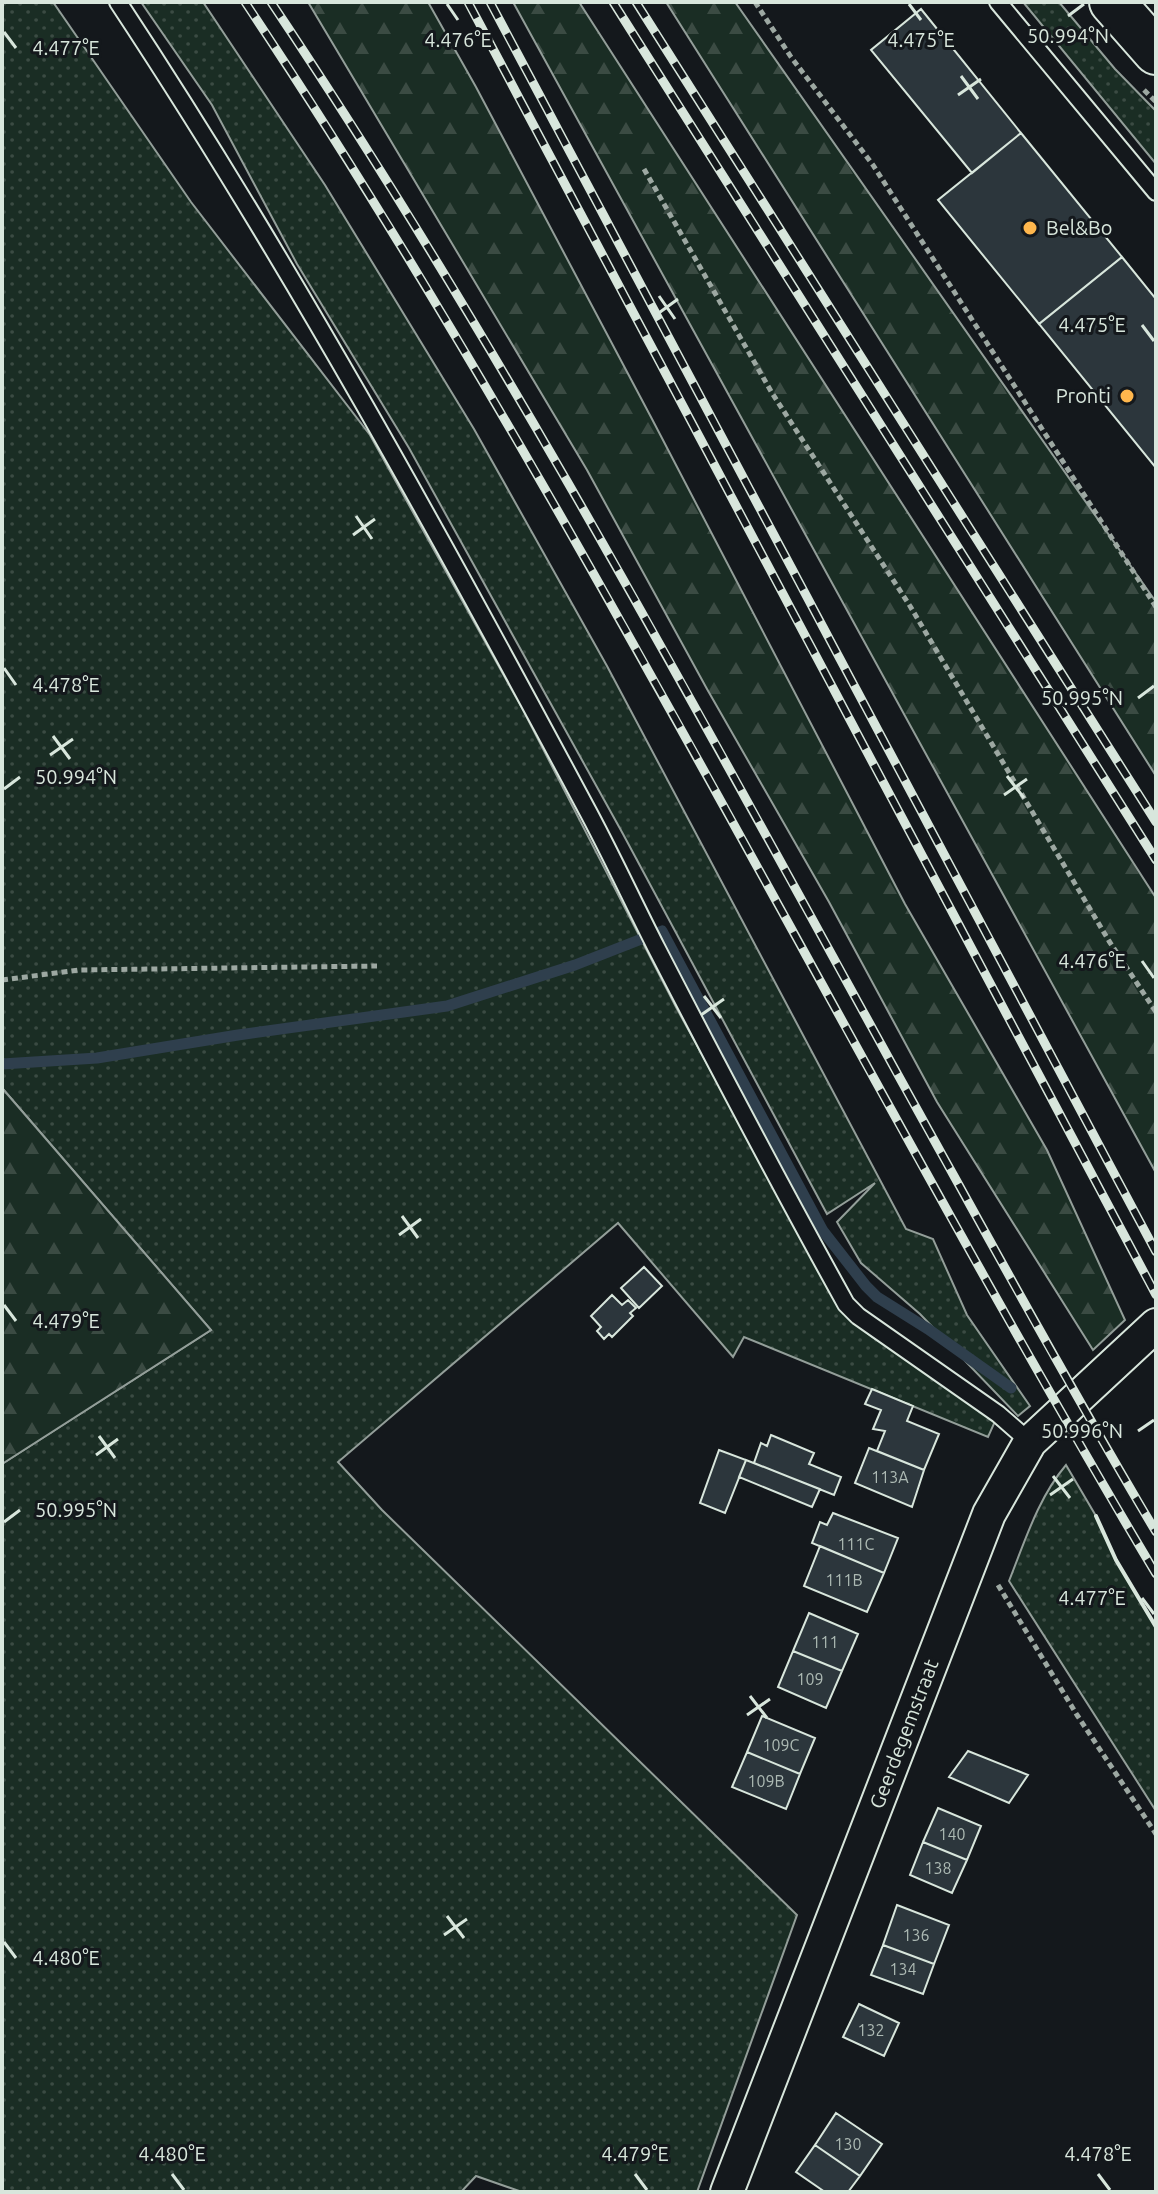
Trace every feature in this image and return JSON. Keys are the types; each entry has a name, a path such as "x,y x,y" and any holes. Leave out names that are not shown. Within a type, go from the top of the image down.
{"main road":[{"path":"1112,2 1156,52"}],"street":[{"name":"Geerdegemstraat","path":"727,2192 989,1514 1030,1442 1156,1325"}],"lane":[{"path":"118,2 260,230 419,499 587,810 656,947 846,1304 858,1316 998,1414 1030,1442"},
{"path":"998,2 1156,192"}],"path":[{"path":"755,2 791,57 873,165 1156,607"},
{"path":"644,169 772,393 910,606 1109,941 1156,1012"},
{"path":"2,980 79,970 377,966"},
{"path":"995,1580 1077,1715 1156,1834"}],"green space":[{"path":"2,2 53,2 191,202 370,435 522,708 676,1007 843,1313 871,1336 997,1417 988,1437 744,1337 733,1357 618,1223 338,1462 382,1510 797,1915 697,2192 522,2192 476,2176 461,2192 2,2192 2,1464 211,1330 2,1088"},
{"path":"141,2 203,2 325,185 474,429 607,666 906,1229 933,1239 967,1315 1030,1406 1018,1416 920,1314 861,1263 837,1222 875,1183 827,1214 623,834 409,448 297,264 212,105"},
{"path":"308,2 428,2 652,419 905,904 1047,1150 1125,1320 1093,1350 937,1102 829,902 587,470"},
{"path":"513,2 579,2 1156,898 1156,1173"},
{"path":"666,2 735,2 1156,602 1156,776"},
{"path":"1023,2 1059,2 1115,69 1156,111 1156,164"},
{"path":"2,1088 211,1330 2,1464"},
{"path":"1066,1465 1096,1516 1116,1560 1156,1627 1156,1811 1009,1581 1040,1506"}],"building":[{"path":"921,9 1021,133 972,173 871,50"},
{"name":"Bel&Bo","path":"1021,133 1122,257 1039,324 938,200"},
{"name":"Pronti","path":"1122,257 1156,299 1156,468 1039,324"},
{"path":"644,1267 662,1286 639,1308 621,1288"},
{"path":"612,1295 622,1305 628,1300 636,1308 630,1313 633,1316 612,1337 609,1334 604,1339 597,1331 601,1327 591,1316"},
{"path":"872,1389 913,1406 907,1421 939,1434 924,1470 877,1451 885,1431 873,1429 881,1410 865,1404"},
{"path":"771,1435 814,1453 809,1464 841,1477 834,1495 754,1463 761,1443 767,1446"},
{"path":"869,1448 924,1470 912,1507 855,1483"},
{"path":"719,1450 746,1460 725,1513 700,1503"},
{"path":"746,1460 820,1489 812,1507 739,1477"},
{"path":"833,1513 898,1538 884,1573 812,1543 820,1522 827,1525"},
{"path":"820,1546 884,1573 867,1612 804,1586"},
{"path":"809,1613 858,1634 842,1671 793,1651"},
{"path":"793,1651 842,1671 826,1708 778,1687"},
{"path":"762,1716 815,1738 800,1774 747,1752"},
{"path":"968,1751 1028,1775 1009,1803 949,1777"},
{"path":"747,1752 800,1774 786,1809 732,1787"},
{"path":"938,1808 981,1826 967,1860 923,1842"},
{"path":"923,1842 967,1860 952,1893 910,1875"},
{"path":"897,1905 949,1925 934,1964 883,1945"},
{"path":"883,1945 934,1964 923,1994 871,1975"},
{"path":"859,2004 899,2023 884,2056 843,2037"},
{"path":"836,2113 882,2144 860,2176 815,2145"},
{"path":"815,2145 860,2176 848,2192 825,2192 796,2172"}],"waterway":[{"path":"2,1064 97,1058 447,1006 575,965 662,931 823,1231 877,1297 1011,1388"}],"railway":[{"path":"245,2 368,193 600,584 930,1180 1156,1574"},
{"path":"271,2 364,145 542,438 711,735 1032,1316 1156,1532"},
{"path":"468,2 1156,1295"},
{"path":"490,2 1156,1252"},
{"path":"613,2 1156,860"},
{"path":"636,2 1156,822"}],"wall":[{"path":"1096,1516 1116,1560 1156,1627"}],"place":[{"name":"Bel&Bo","path":"1030,228"},
{"name":"Pronti","path":"1127,396"}]}
